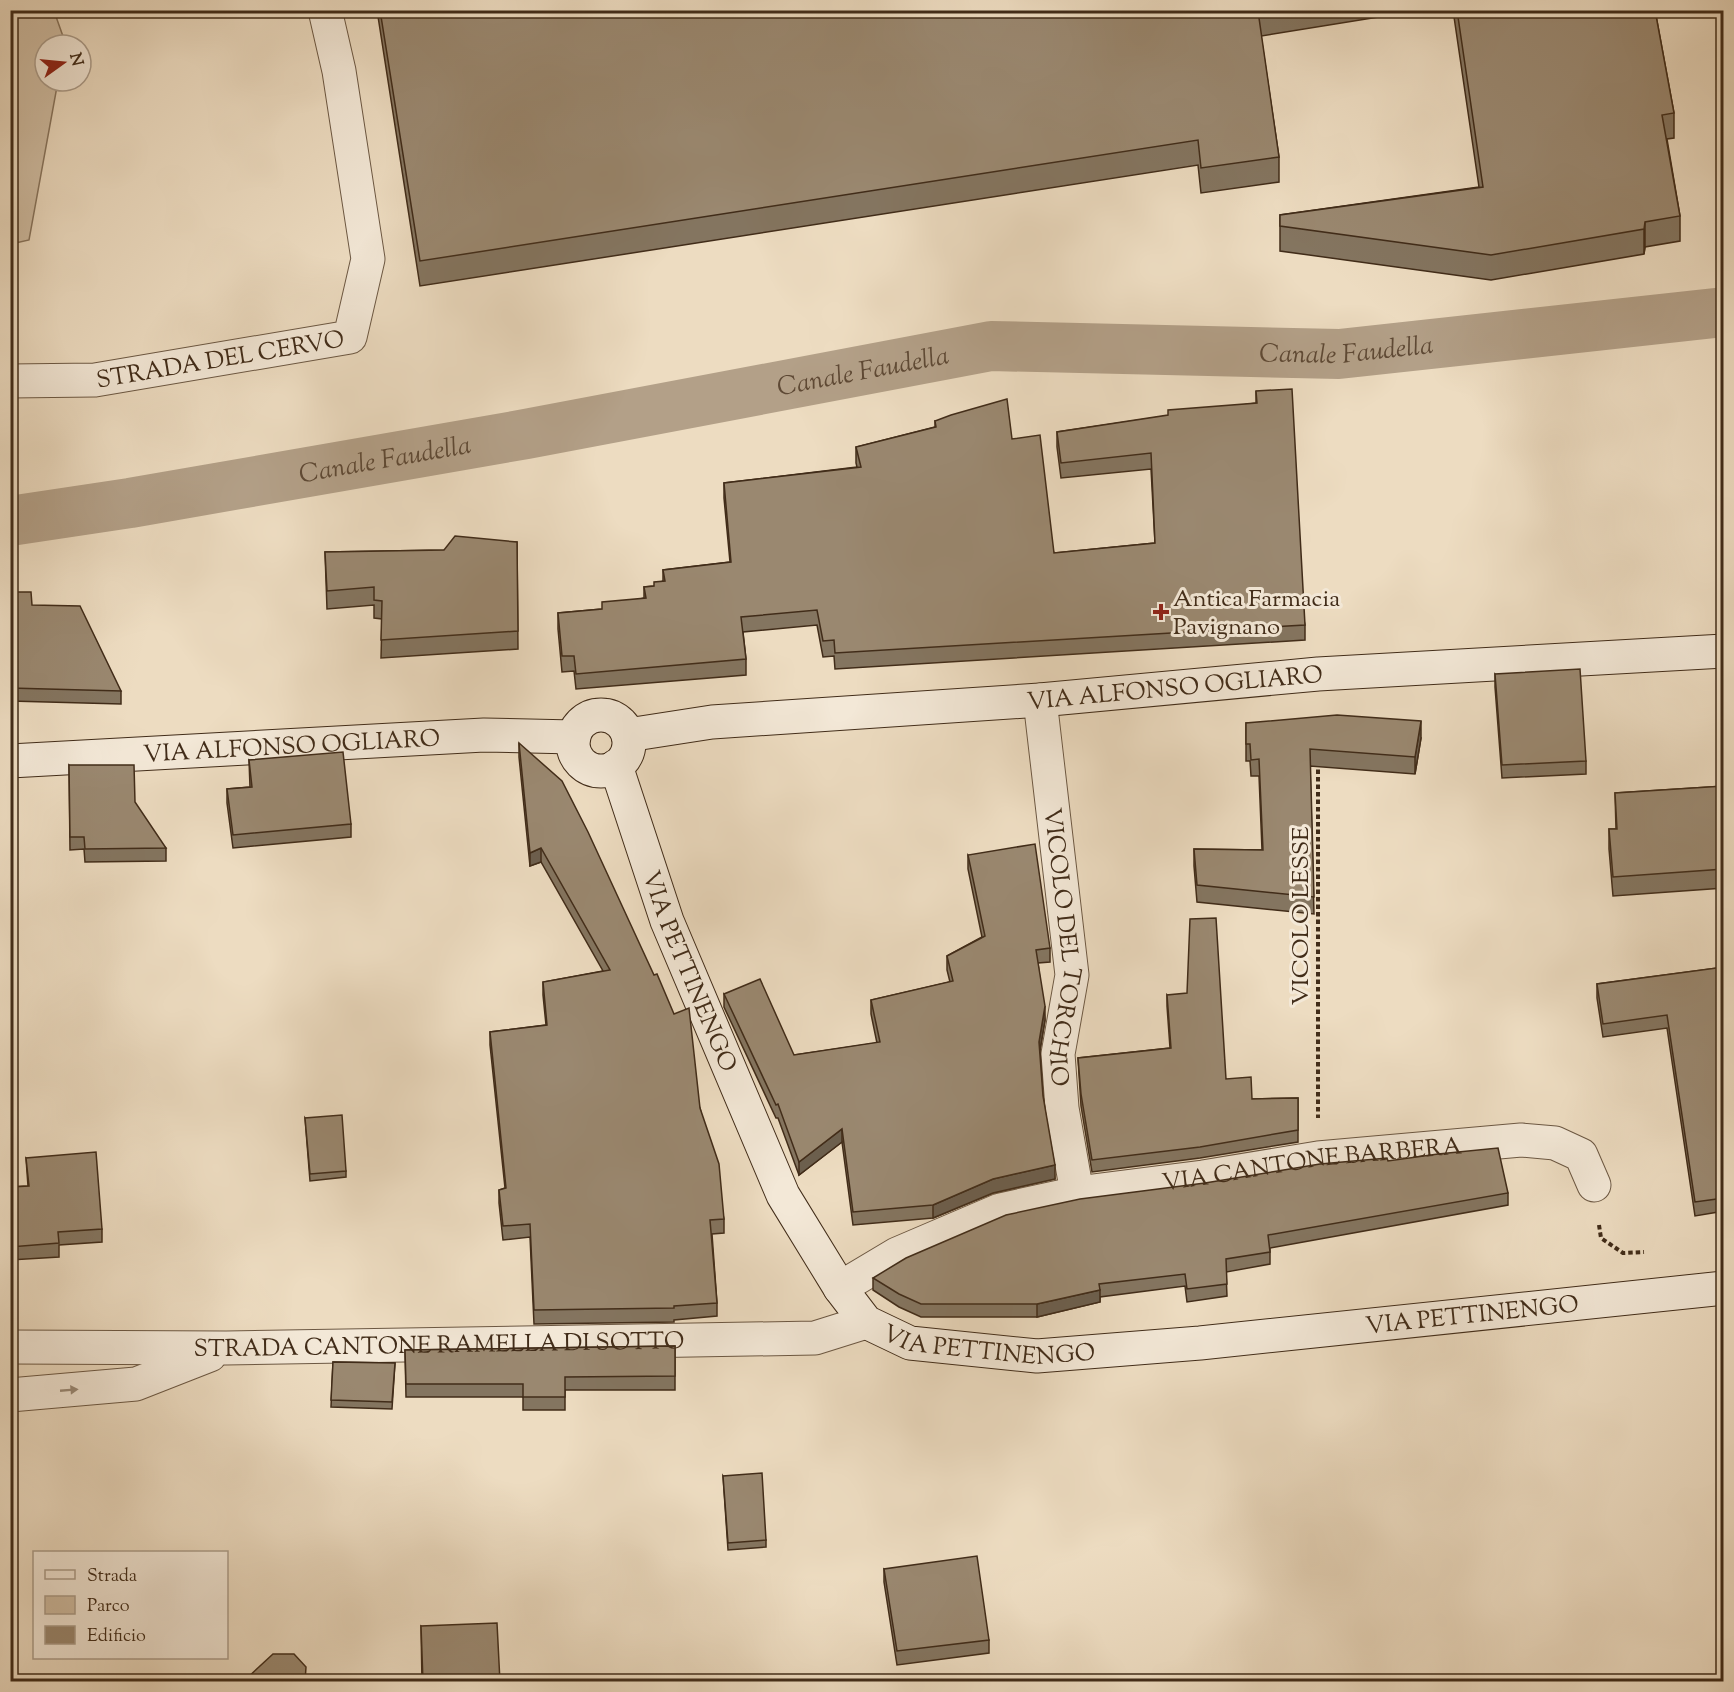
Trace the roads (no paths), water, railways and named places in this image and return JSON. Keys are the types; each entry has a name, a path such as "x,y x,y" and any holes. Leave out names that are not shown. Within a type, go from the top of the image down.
{"main road":[{"name":"STRADA DEL CERVO","path":"10,381 94,380 350,337 368,260 339,71 325,10"},
{"name":"VIA ALFONSO OGLIARO","path":"628,735 712,722 1040,700 1318,674 1724,651"},
{"name":"VICOLO DEL TORCHIO","path":"1040,700 1072,975 1058,1054 1062,1108 1077,1194"},
{"path":"592,716 610,716 618,720 628,735 627,753 623,760 608,770 599,771 582,763 574,746 577,728 592,716"},
{"name":"VIA ALFONSO OGLIARO","path":"10,761 484,735 574,737"},
{"name":"VIA PETTINENGO","path":"616,766 667,921 783,1195 840,1288 866,1322 910,1343 1037,1356 1200,1343 1724,1288"},
{"name":"VIA CANTONE BARBERA","path":"840,1288 897,1254 1000,1210 1077,1194 1203,1177 1318,1158 1521,1140 1555,1143 1581,1155 1594,1185"},
{"name":"STRADA CANTONE RAMELLA DI SOTTO","path":"10,1347 226,1348 815,1338 866,1322"},
{"path":"10,1395 136,1384 226,1348"}],"waterway":[{"name":"Canale Faudella","path":"10,521 130,503 526,434 991,346 1339,354 1724,312"}],"place":[{"name":"Antica Farmacia Pavignano","path":"1161,612"}]}
